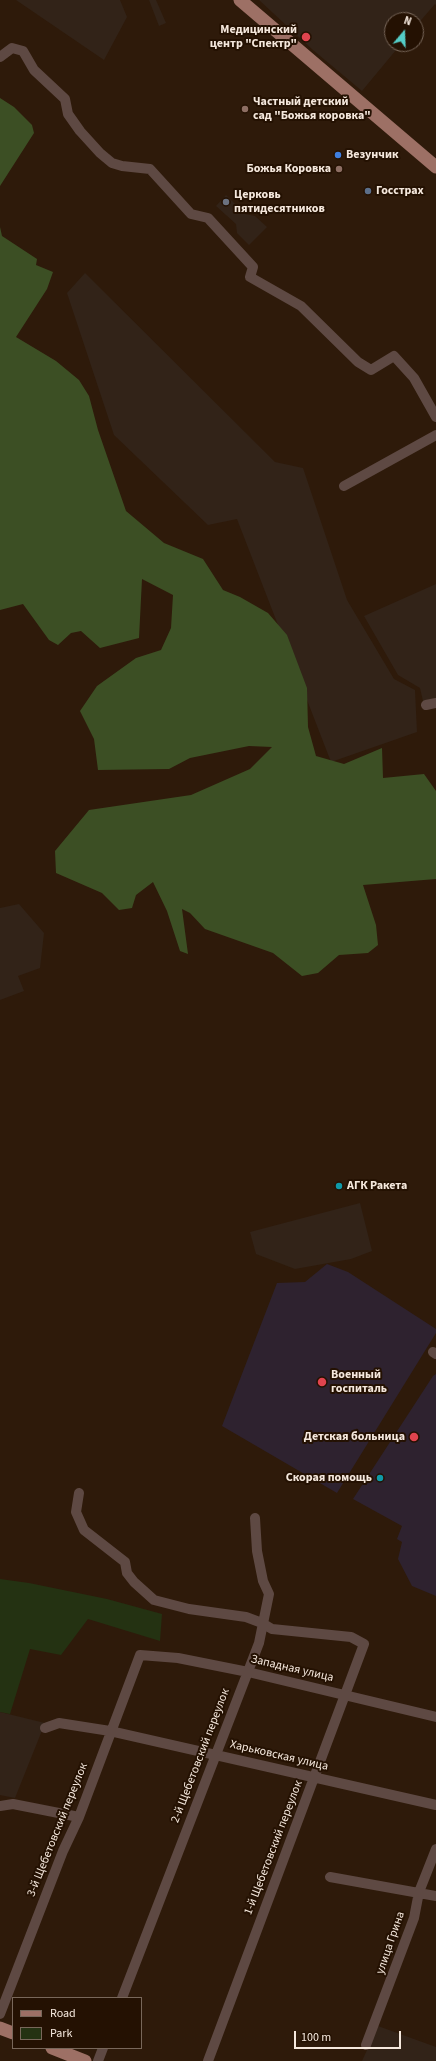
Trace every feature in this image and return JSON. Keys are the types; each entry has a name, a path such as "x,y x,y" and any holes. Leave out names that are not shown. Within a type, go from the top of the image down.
{"main road":[{"path":"248,2 436,167"},
{"path":"0,2028 12,2033"},
{"path":"55,2049 85,2061"}],"street":[{"path":"0,57 12,48 23,51 34,70 65,99 68,114 80,131 100,152 112,163 122,166 150,169 191,214 208,218 253,268 250,277 258,283 301,306 358,362 371,370 394,356 414,378 436,417"},
{"path":"344,486 436,435"},
{"path":"79,1493 76,1512 84,1530 125,1562 127,1573 134,1582 154,1600 189,1609 246,1617 262,1623"},
{"name":"2-й Щебетовский переулок","path":"122,1997 259,1643 269,1594 263,1580 257,1551 255,1518"},
{"name":"1-й Щебетовский переулок","path":"208,2061 364,1644 351,1637 272,1629 262,1623"},
{"name":"Западная улица","path":"140,1655 178,1658 248,1672 436,1717"},
{"name":"3-й Щебетовский переулок","path":"0,2014 63,1851 79,1817 110,1731 140,1655"},
{"name":"Харьковская улица","path":"45,1728 59,1723 110,1731 436,1805"},
{"path":"0,1806 13,1804 79,1817"},
{"name":"улица Грина","path":"366,2044 414,1918 419,1892 436,1849"},
{"path":"330,1877 436,1896"},
{"path":"98,2061 103,2049"}],"shaded area":[{"path":"16,0 120,0 127,17 104,60"},
{"path":"149,0 156,0 166,23 159,26"},
{"path":"259,0 436,0 436,5 435,4 424,17 424,12 384,12 384,52 394,52 362,91 313,50"},
{"path":"226,195 245,214 255,216 267,227 249,245 237,233 236,224 216,206"},
{"path":"85,273 275,462 303,468 347,600 394,679 415,690 417,732 331,762 237,519 208,525 114,435 67,293"},
{"path":"436,584 436,698 423,701 420,688 398,675 364,616"},
{"path":"19,904 44,933 40,968 18,976 24,991 0,1000 0,908"},
{"path":"360,1203 372,1251 351,1259 295,1269 256,1254 250,1232"},
{"name":"Военный госпиталь","path":"327,1264 348,1272 436,1329 436,1333 337,1493 222,1426 277,1283 305,1282"},
{"name":"Детская больница","path":"436,1374 436,1596 412,1586 398,1559 402,1542 397,1539 402,1526 353,1499 433,1376"},
{"path":"0,1712 45,1723 15,1798 0,1795"},
{"path":"378,2026 436,2047 436,2061 362,2061"}],"green space":[{"path":"0,98 14,107 32,125 34,133 0,186"},
{"path":"0,227 2,236 37,259 36,265 53,272 47,289 16,337 56,361 79,380 89,396 98,430 126,511 164,543 203,559 223,590 240,597 268,613 287,635 307,688 308,727 316,756 344,764 382,748 383,778 424,774 436,791 436,879 363,885 376,925 378,945 368,953 339,955 318,973 302,976 273,953 205,929 190,913 182,909 188,954 180,951 167,911 153,882 136,895 132,908 119,910 102,893 56,873 55,851 89,810 191,795 250,769 272,747 249,746 190,758 169,769 98,770 94,739 80,711 97,686 136,658 161,650 171,628 173,595 142,579 139,638 100,648 81,631 71,633 58,645 49,640 23,604 0,610"},
{"path":"0,1579 29,1583 107,1599 162,1614 160,1641 88,1619 61,1655 30,1649 10,1714 0,1712"}],"place":[{"name":"Медицинский центр \"Спектр\"","path":"306,37"},
{"name":"Частный детский сад \"Божья коровка\"","path":"245,109"},
{"name":"Везунчик","path":"338,155"},
{"name":"Божья Коровка","path":"339,169"},
{"name":"Госстрах","path":"368,191"},
{"name":"Церковь пятидесятников","path":"226,202"},
{"name":"АГК Ракета","path":"339,1186"},
{"name":"Военный госпиталь","path":"322,1382"},
{"name":"Детская больница","path":"414,1437"},
{"name":"Скорая помощь","path":"380,1478"}]}
